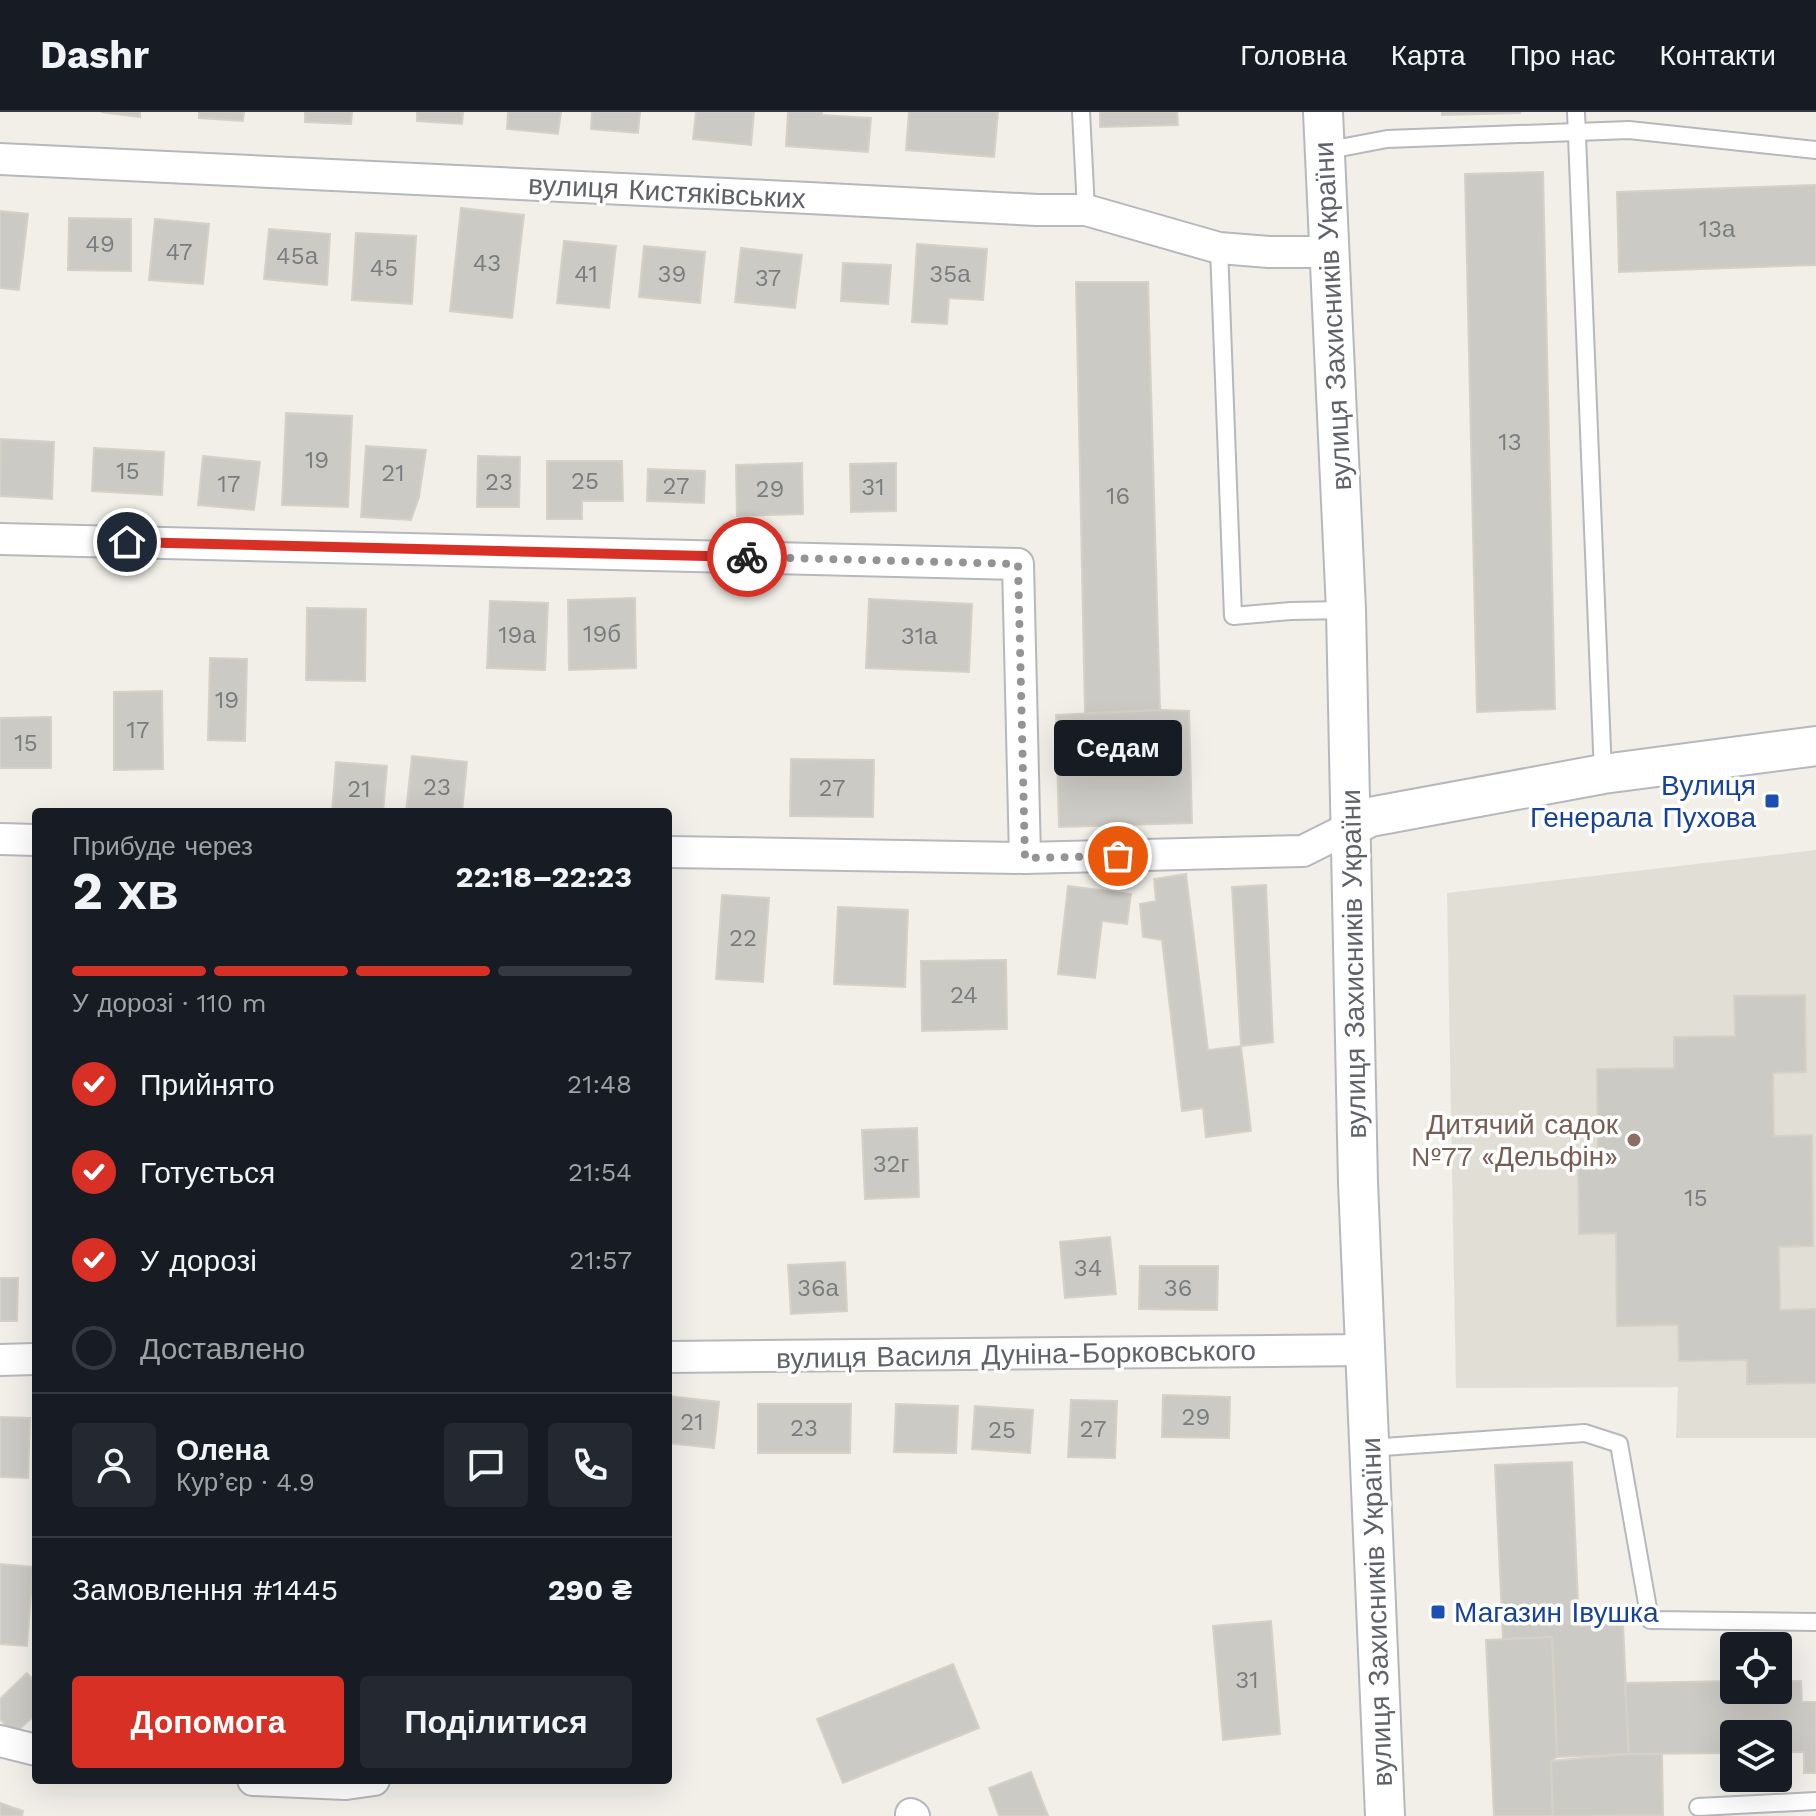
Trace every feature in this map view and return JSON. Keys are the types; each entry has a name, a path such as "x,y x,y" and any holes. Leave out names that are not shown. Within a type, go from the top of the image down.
{"street":[{"name":"вулиця Захисників України","path":"1323,112 1346,610 1358,1183 1385,1816"},
{"name":"вулиця Кистяківських","path":"0,159 1086,210 1219,248 1328,252"},
{"path":"0,539 1018,564 1025,858"},
{"path":"672,852 1025,858 1303,851 1370,817 1603,774 1816,746"},
{"path":"0,839 32,840"},
{"name":"вулиця Василя Дуніна-Борковського","path":"672,1357 1365,1350"},
{"path":"0,1360 32,1359"},
{"path":"0,1741 32,1749"}],"lane":[{"path":"1081,112 1086,210"},
{"path":"1576,112 1603,774"},
{"path":"1324,151 1387,139 1629,130 1816,150"},
{"path":"1219,248 1233,616 1346,610"},
{"path":"1369,1448 1585,1433 1619,1444 1650,1620 1816,1622"},
{"path":"1698,1807 1816,1801"}],"shaded area":[{"name":"Дитячий садок №77 «Дельфін»","path":"1816,850 1816,1438 1676,1438 1678,1387 1456,1388 1447,893"}],"building":[{"path":"101,112 140,112 140,117"},
{"path":"199,112 244,112 243,121 199,118"},
{"path":"305,112 352,112 351,124 305,122"},
{"path":"417,112 463,112 462,124 417,121"},
{"path":"508,112 561,112 558,134 507,129"},
{"path":"592,112 640,112 638,133 591,129"},
{"path":"696,112 754,112 751,145 693,139"},
{"path":"788,112 822,112 822,115 871,118 868,152 786,146"},
{"path":"909,112 998,112 994,157 906,150"},
{"path":"1100,112 1177,112 1178,125 1100,127"},
{"path":"1442,112 1520,112 1520,113 1442,115"},
{"path":"1543,172 1555,709 1477,712 1465,174"},
{"path":"1816,185 1816,265 1619,272 1617,192"},
{"path":"461,208 524,215 512,318 450,311"},
{"path":"0,211 28,214 19,290 0,288"},
{"path":"69,218 131,219 131,271 68,270"},
{"path":"155,219 209,224 203,284 149,280"},
{"path":"269,229 330,234 327,285 264,279"},
{"path":"356,233 416,236 412,304 352,300"},
{"path":"564,241 616,246 609,308 557,303"},
{"path":"917,244 987,249 983,300 949,298 947,324 912,322"},
{"path":"644,246 705,252 700,303 639,297"},
{"path":"741,248 802,255 795,308 735,302"},
{"path":"843,263 891,265 888,304 841,301"},
{"path":"1076,282 1148,282 1160,710 1085,713"},
{"path":"286,413 352,416 348,507 282,505"},
{"path":"1,439 54,442 52,499 0,496"},
{"path":"366,446 426,450 419,497 411,520 361,517"},
{"path":"94,448 164,452 162,495 92,491"},
{"path":"203,456 260,462 254,510 198,505"},
{"path":"478,456 520,457 519,507 477,507"},
{"path":"547,461 622,461 623,501 582,501 582,519 547,519"},
{"path":"802,463 803,514 737,516 736,465"},
{"path":"896,463 896,511 851,512 850,464"},
{"path":"648,469 705,471 704,503 647,501"},
{"path":"635,598 636,668 569,670 568,600"},
{"path":"869,599 972,604 969,672 866,668"},
{"path":"490,601 548,603 545,670 487,668"},
{"path":"307,608 366,609 365,681 306,680"},
{"path":"210,658 247,659 245,741 208,740"},
{"path":"162,691 163,769 114,770 114,692"},
{"path":"1189,711 1192,823 1059,827 1056,715"},
{"path":"51,717 51,768 0,768 0,718"},
{"path":"412,756 467,762 462,808 406,808"},
{"path":"791,759 874,760 873,817 790,816"},
{"path":"336,762 387,766 383,808 332,808"},
{"path":"1186,874 1208,1050 1241,1046 1251,1131 1206,1137 1203,1108 1182,1111 1162,940 1143,937 1140,904 1156,901 1154,879"},
{"path":"1266,885 1273,1042 1241,1046 1232,887"},
{"path":"1068,886 1131,894 1127,924 1102,921 1095,978 1058,974"},
{"path":"722,895 769,898 763,982 716,979"},
{"path":"838,907 908,910 905,987 834,984"},
{"path":"1006,960 1007,1029 922,1031 921,961"},
{"path":"1805,995 1806,1072 1773,1073 1774,1136 1812,1135 1813,1246 1779,1247 1780,1310 1816,1309 1816,1383 1747,1384 1747,1360 1679,1361 1678,1325 1617,1326 1616,1233 1579,1234 1578,1164 1598,1163 1597,1069 1674,1068 1674,1037 1735,1036 1734,996"},
{"path":"917,1128 919,1197 865,1199 862,1130"},
{"path":"1110,1237 1116,1294 1065,1298 1060,1242"},
{"path":"845,1262 847,1311 791,1314 788,1265"},
{"path":"1140,1266 1218,1266 1217,1310 1139,1309"},
{"path":"0,1278 18,1278 17,1321 0,1321"},
{"path":"1163,1395 1230,1397 1229,1438 1162,1437"},
{"path":"672,1396 719,1402 714,1448 672,1443"},
{"path":"1071,1400 1117,1401 1115,1458 1068,1457"},
{"path":"758,1404 851,1404 850,1453 758,1453"},
{"path":"896,1404 958,1406 956,1453 894,1452"},
{"path":"975,1406 1033,1410 1030,1453 972,1449"},
{"path":"0,1417 30,1418 28,1478 0,1477"},
{"path":"1572,1462 1579,1626 1623,1624 1629,1754 1557,1757 1552,1637 1503,1639 1495,1465"},
{"path":"0,1564 32,1567 27,1646 0,1644"},
{"path":"1271,1621 1280,1734 1223,1740 1213,1626"},
{"path":"1552,1637 1557,1757 1551,1761 1553,1816 1494,1816 1486,1640"},
{"path":"953,1664 979,1728 843,1783 817,1719"},
{"path":"27,1673 32,1679 32,1718 14,1734 0,1719 0,1699"},
{"path":"1720,1681 1720,1704 1792,1704 1792,1681 1801,1681 1802,1702 1816,1702 1816,1773 1804,1773 1804,1752 1792,1752 1792,1720 1720,1720 1720,1753 1629,1754 1625,1683"},
{"path":"1662,1754 1663,1815 1553,1816 1551,1761"},
{"path":"1031,1772 1048,1816 999,1816 989,1788"},
{"path":"0,1803 23,1811 22,1816 0,1816"}],"way so far":[{"path":"747,557 1018,564 1025,858 1118,856"}],"place":[{"name":"Вулиця Генерала Пухова","path":"1772,801"},
{"name":"Седам","path":"1118,856"},
{"name":"Дитячий садок №77 «Дельфін»","path":"1634,1140"},
{"name":"Магазин Івушка","path":"1438,1612"}],"route":[{"path":"127,542 747,557"}]}
